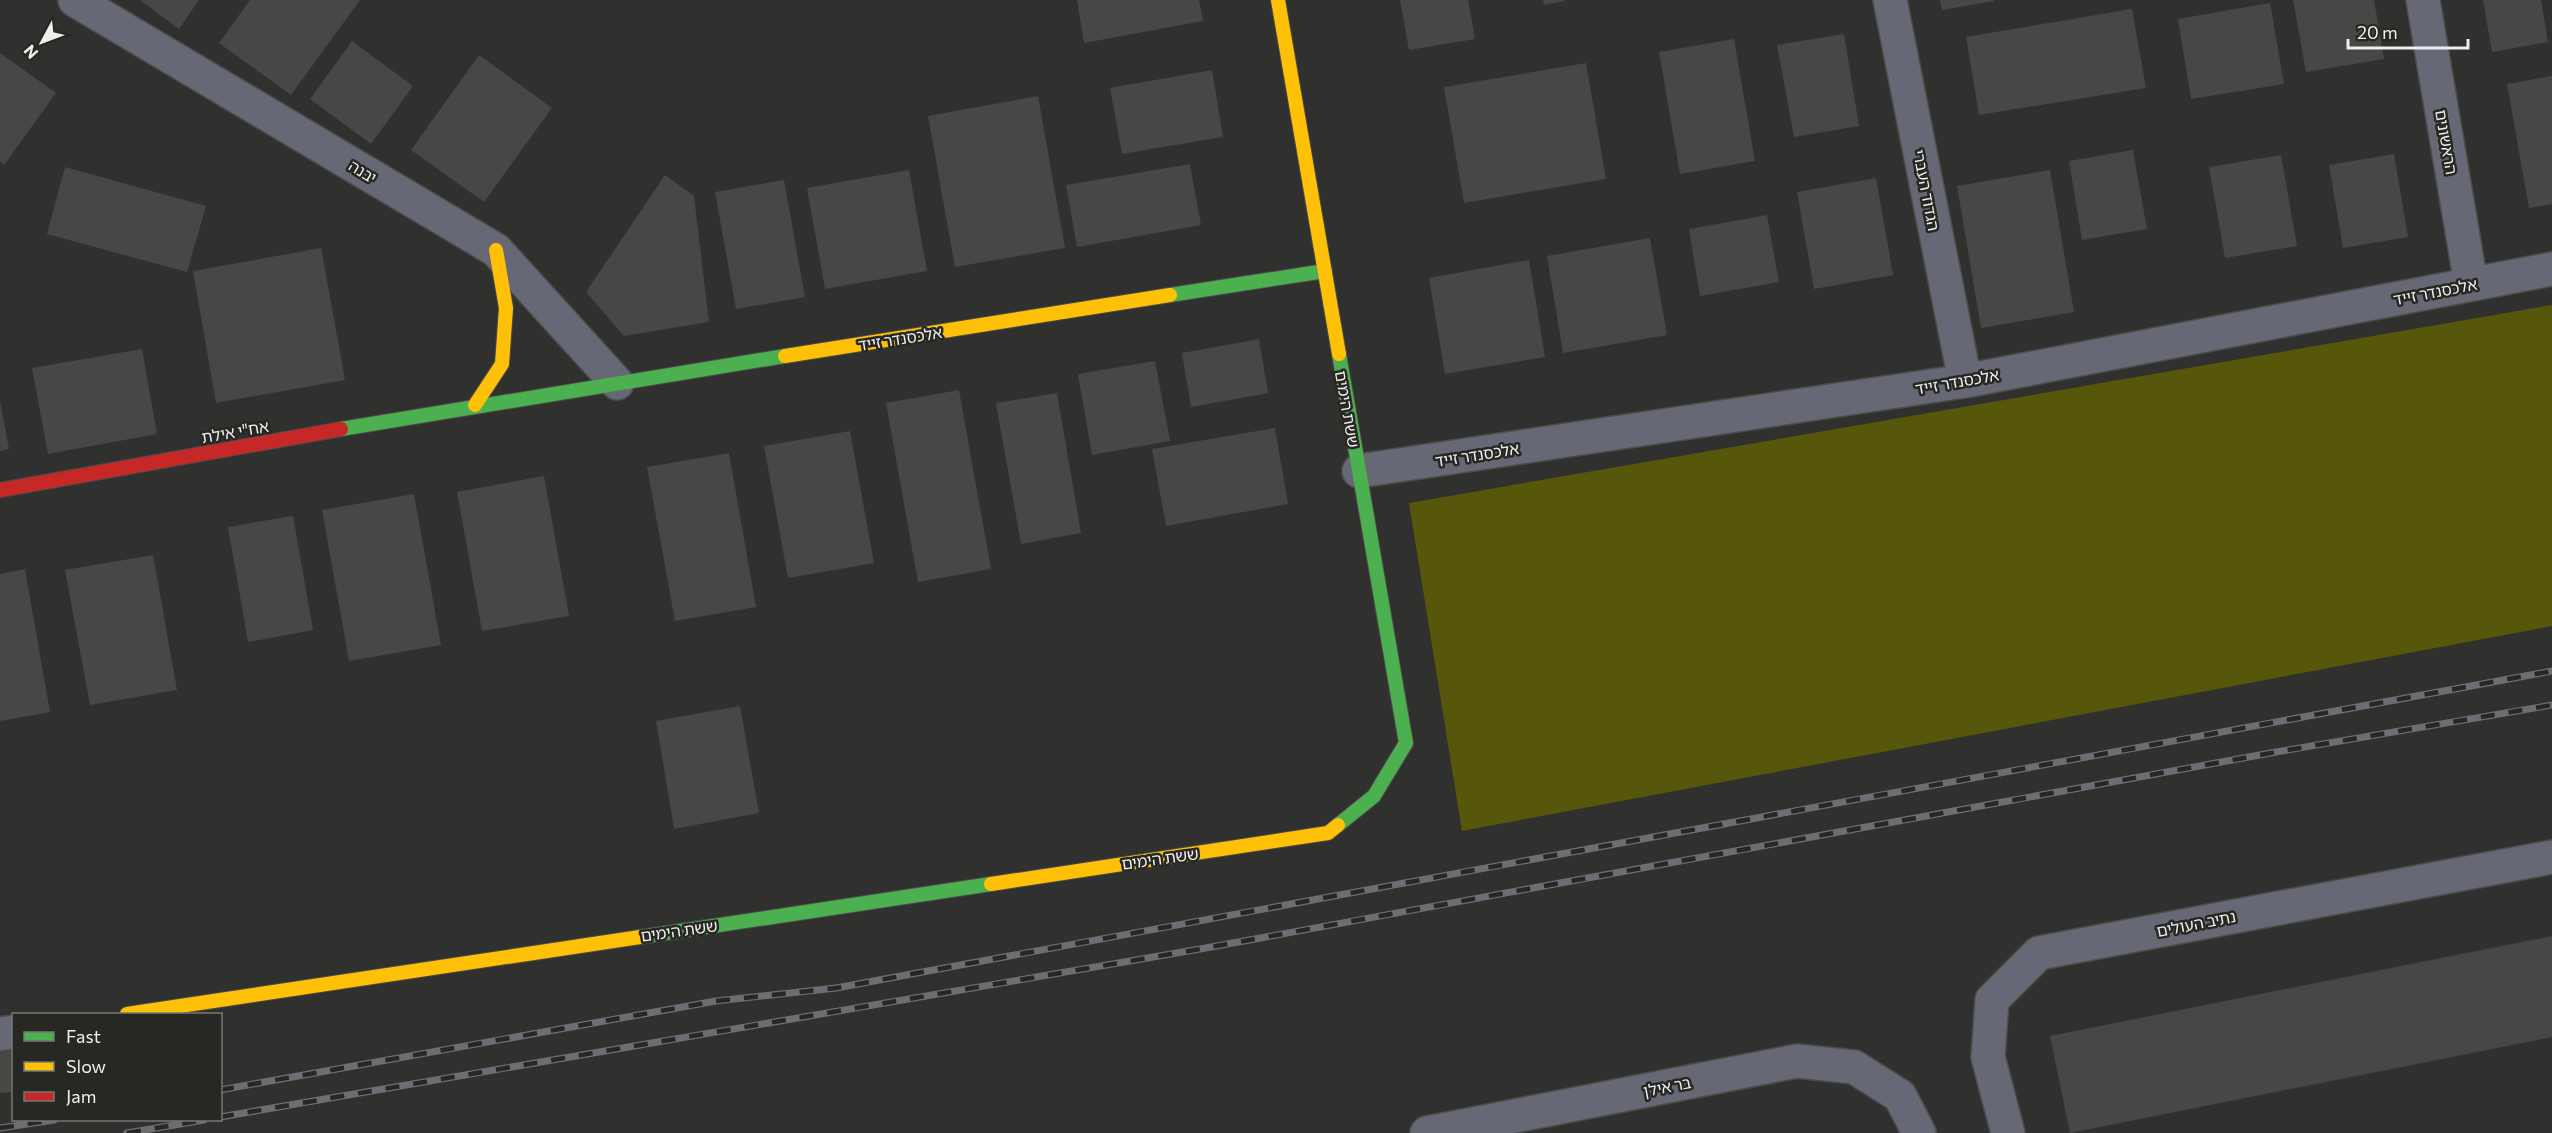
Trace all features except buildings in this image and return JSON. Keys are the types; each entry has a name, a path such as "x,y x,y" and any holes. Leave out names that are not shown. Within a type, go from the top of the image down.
{"street":[{"name":"יבנה","path":"75,0 496,250 617,383"},
{"name":"ששת הימים","path":"134,1013 1328,833 1374,796 1406,743 1278,0"},
{"name":"הגדוד העברי","path":"1890,0 1965,381"},
{"name":"הראשונים","path":"2423,0 2471,284"},
{"path":"475,405 502,364 506,308 496,250"},
{"name":"אלכסנדר זייד","path":"1359,471 1965,381 2552,269"},
{"name":"אלכסנדר זייד","path":"475,405 1324,271"},
{"name":"אח\"י אילת","path":"0,490 475,405"},
{"name":"נתיב העולים","path":"2008,1133 1988,1057 1992,1000 2039,953 2552,857"},
{"name":"בר אילן","path":"1427,1133 1797,1061 1854,1067 1900,1096 1918,1133"}],"shaded area":[{"path":"2552,305 2552,626 1462,831 1409,503"}],"railway":[{"path":"222,1090 716,1001 836,988 2552,671"},
{"path":"222,1117 1200,949 2276,752 2552,705"},
{"path":"0,1128 47,1121"},
{"path":"127,1133 198,1121"}],"traffic: fast":[{"path":"1170,295 1325,271"},
{"path":"1338,825 1374,796 1406,743 1339,354"},
{"path":"341,429 785,356"},
{"path":"640,937 991,884"}],"traffic: slow":[{"path":"1278,0 1339,354"},
{"path":"475,405 502,364 506,308 496,250"},
{"path":"785,356 1170,295"},
{"path":"991,884 1328,833 1338,825"},
{"path":"134,1013 640,937"}],"traffic: jam":[{"path":"0,490 341,429"}]}
